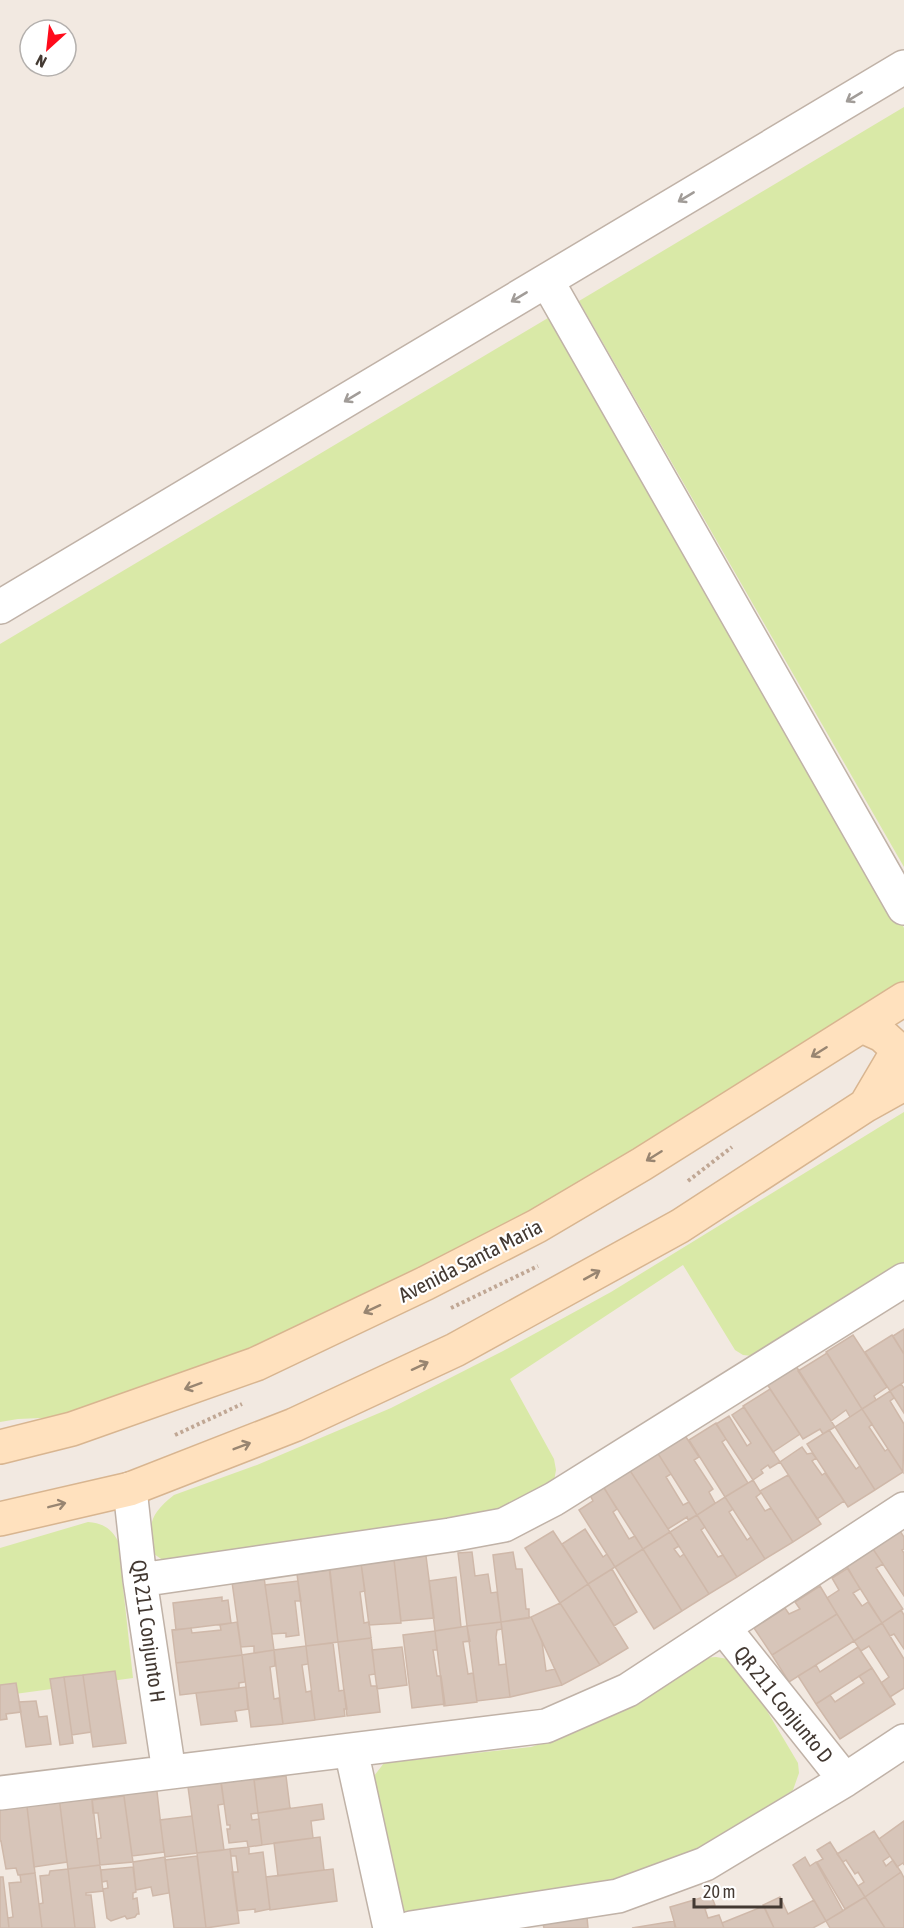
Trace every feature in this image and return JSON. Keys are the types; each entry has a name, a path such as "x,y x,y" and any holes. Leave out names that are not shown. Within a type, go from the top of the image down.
{"main road":[{"name":"Avenida Santa Maria","path":"0,1447 72,1429 256,1364 426,1283 537,1226 642,1164 904,999"},
{"path":"862,1026 882,1035 895,1047 893,1059 866,1105"},
{"path":"0,1519 130,1489 294,1425 455,1350 680,1226 866,1105 904,1084"}],"street":[{"path":"0,606 904,67"},
{"path":"547,281 904,908"},
{"path":"140,1580 450,1535 504,1525 554,1499 904,1280"},
{"name":"QR 211 Conjunto H","path":"130,1489 140,1580 169,1772"},
{"path":"0,1793 546,1726 628,1690 904,1509"},
{"name":"QR 211 Conjunto D","path":"724,1628 845,1780"},
{"path":"411,1928 618,1896 705,1864 845,1780 904,1741"},
{"path":"351,1750 390,1928"}],"green space":[{"path":"904,107 904,867 579,301"},
{"path":"548,318 904,928 904,985 582,1186 267,1346 64,1417 0,1422 0,644"},
{"path":"904,1112 904,1266 752,1356 743,1355 735,1350 683,1265 510,1379 554,1459 556,1470 554,1481 475,1524 167,1563 154,1554 151,1535 152,1521 159,1508 174,1495 257,1465 391,1408 503,1351 611,1292"},
{"path":"88,1522 106,1527 118,1541 133,1678 0,1696 0,1548"},
{"path":"716,1657 739,1664 798,1763 799,1773 793,1790 687,1861 656,1878 409,1915 398,1910 374,1776 384,1763 531,1747 560,1738 640,1701 703,1658"}],"building":[{"path":"904,1329 904,1354 893,1336"},
{"path":"853,1335 887,1387 874,1396 876,1400 862,1409 826,1352"},
{"path":"892,1335 904,1354 904,1382 890,1391 865,1352"},
{"path":"827,1353 862,1409 850,1417 846,1410 831,1421 798,1371"},
{"path":"794,1363 835,1427 823,1434 820,1429 803,1439 765,1381"},
{"path":"901,1384 904,1388 904,1413 890,1391"},
{"path":"770,1389 800,1434 773,1452 743,1406"},
{"path":"890,1391 894,1398 890,1401 904,1424 903,1472 862,1409"},
{"path":"744,1407 780,1462 770,1468 768,1465 761,1470 763,1473 753,1480 716,1424 729,1416 747,1446 751,1443 732,1415"},
{"path":"862,1409 872,1424 869,1427 885,1451 888,1449 903,1472 875,1490 835,1427"},
{"path":"716,1423 726,1439 722,1442 748,1483 725,1497 689,1440"},
{"path":"829,1430 856,1469 860,1466 875,1490 848,1507 807,1444"},
{"path":"684,1434 699,1457 694,1460 713,1489 709,1492 715,1503 697,1515 657,1452"},
{"path":"802,1447 807,1454 812,1453 816,1458 812,1461 822,1475 825,1473 844,1501 817,1519 780,1462"},
{"path":"657,1452 671,1474 666,1477 683,1505 689,1502 697,1515 688,1520 687,1517 668,1529 629,1469"},
{"path":"629,1469 670,1532 643,1549 602,1485"},
{"path":"788,1475 821,1524 793,1542 760,1491"},
{"path":"753,1480 761,1493 756,1497 765,1511 771,1508 793,1542 765,1559 725,1497"},
{"path":"603,1486 617,1509 613,1512 629,1539 635,1536 643,1549 615,1567 579,1510 593,1501 590,1495"},
{"path":"725,1497 733,1509 729,1512 747,1540 751,1537 765,1559 737,1577 697,1515"},
{"path":"697,1515 705,1527 701,1530 718,1557 723,1555 737,1577 709,1594 670,1532"},
{"path":"896,1525 904,1537 904,1549 902,1550 904,1553 904,1596 869,1543"},
{"path":"585,1529 603,1557 607,1554 615,1567 588,1584 562,1544"},
{"path":"553,1531 588,1584 560,1603 525,1548"},
{"path":"670,1532 679,1546 674,1549 680,1557 684,1554 709,1594 682,1611 643,1549"},
{"path":"869,1543 883,1564 876,1568 903,1609 882,1623 842,1560"},
{"path":"643,1549 682,1611 654,1629 615,1567"},
{"path":"472,1552 475,1576 488,1574 491,1593 497,1592 501,1622 467,1626 458,1553"},
{"path":"513,1552 516,1569 522,1569 529,1618 501,1622 493,1555"},
{"path":"426,1556 434,1618 401,1621 394,1560"},
{"path":"394,1559 401,1623 369,1625 361,1563"},
{"path":"361,1563 365,1591 360,1592 364,1623 369,1622 371,1638 338,1642 329,1567"},
{"path":"848,1568 860,1589 853,1593 862,1606 868,1602 882,1623 854,1641 827,1598 839,1590 832,1578"},
{"path":"612,1569 637,1612 614,1626 588,1584"},
{"path":"330,1570 338,1642 306,1646 297,1574"},
{"path":"264,1577 274,1650 254,1653 254,1646 241,1647 232,1582"},
{"path":"456,1577 461,1627 435,1631 429,1581"},
{"path":"298,1581 301,1601 295,1601 299,1635 286,1637 286,1633 272,1634 265,1585"},
{"path":"588,1584 628,1648 600,1665 560,1603"},
{"path":"820,1586 837,1614 772,1655 754,1628 785,1608 789,1614 800,1609 795,1602"},
{"path":"222,1597 222,1601 228,1600 231,1623 176,1630 173,1603"},
{"path":"560,1603 600,1665 562,1685 531,1617"},
{"path":"901,1610 904,1615 904,1649 894,1634 890,1636 882,1623"},
{"path":"837,1614 854,1641 789,1682 772,1655"},
{"path":"531,1617 542,1642 546,1671 555,1669 562,1685 510,1697 501,1622"},
{"path":"237,1622 242,1655 176,1663 172,1630 191,1628 192,1633 221,1630 220,1625"},
{"path":"501,1622 502,1629 497,1630 496,1637 499,1665 506,1664 510,1697 477,1701 467,1626"},
{"path":"882,1623 904,1659 904,1688 890,1697 881,1683 889,1677 869,1646 861,1651 854,1641"},
{"path":"467,1626 470,1641 463,1642 468,1674 473,1673 477,1702 444,1706 435,1631"},
{"path":"435,1631 437,1650 433,1650 437,1676 441,1676 445,1704 412,1708 403,1635"},
{"path":"371,1638 375,1674 369,1675 371,1686 377,1686 380,1712 347,1716 338,1642"},
{"path":"333,1643 339,1691 344,1690 347,1709 344,1709 345,1716 315,1720 306,1646"},
{"path":"306,1646 308,1664 302,1665 306,1692 311,1691 315,1720 283,1724 274,1650"},
{"path":"402,1647 407,1685 377,1689 372,1650"},
{"path":"858,1647 872,1668 816,1704 798,1676 816,1665 820,1672"},
{"path":"274,1650 275,1666 270,1667 274,1699 279,1698 283,1724 251,1727 242,1655"},
{"path":"242,1655 245,1682 239,1683 239,1688 180,1695 176,1663"},
{"path":"872,1668 895,1704 840,1739 816,1704 830,1695 835,1702 864,1683 859,1676"},
{"path":"115,1671 126,1743 93,1747 83,1675"},
{"path":"83,1675 91,1732 72,1735 64,1677"},
{"path":"64,1677 73,1743 60,1745 50,1679"},
{"path":"16,1683 21,1712 6,1714 7,1719 0,1720 0,1685"},
{"path":"246,1687 248,1709 235,1711 237,1721 201,1725 196,1693"},
{"path":"36,1701 39,1717 47,1716 51,1744 26,1747 19,1702"},
{"path":"253,1770 258,1813 251,1814 252,1820 259,1819 262,1845 248,1847 247,1841 229,1843 227,1829 230,1829 230,1825 227,1825 220,1773"},
{"path":"286,1776 290,1808 258,1813 254,1780"},
{"path":"156,1783 164,1852 132,1856 123,1789"},
{"path":"221,1783 224,1804 218,1805 224,1850 197,1853 188,1787"},
{"path":"91,1790 100,1865 68,1869 59,1797"},
{"path":"124,1796 133,1862 100,1865 97,1839 101,1838 98,1813 93,1813 92,1800"},
{"path":"59,1797 67,1862 34,1867 26,1798"},
{"path":"26,1798 35,1873 18,1875 16,1868 6,1869 0,1841 0,1801"},
{"path":"322,1804 324,1819 311,1821 313,1838 262,1845 258,1813"},
{"path":"192,1816 197,1853 165,1857 160,1820"},
{"path":"904,1821 904,1865 903,1863 897,1867 879,1839"},
{"path":"874,1831 890,1856 883,1861 886,1866 893,1860 901,1872 865,1897 858,1886 864,1882 858,1872 855,1874 846,1860 843,1862 837,1854"},
{"path":"320,1837 324,1870 278,1876 274,1843"},
{"path":"830,1842 865,1897 845,1909 817,1862 823,1859 817,1850"},
{"path":"249,1847 249,1854 263,1852 270,1909 255,1912 255,1909 237,1911 232,1872 238,1872 236,1856 231,1856 230,1849"},
{"path":"230,1849 239,1923 206,1928 197,1853"},
{"path":"197,1856 206,1928 174,1928 165,1860"},
{"path":"165,1857 169,1893 153,1896 151,1887 136,1890 133,1862"},
{"path":"805,1857 810,1866 816,1862 843,1911 826,1921 793,1865"},
{"path":"100,1865 103,1891 86,1893 86,1895 91,1895 95,1928 75,1928 68,1869"},
{"path":"133,1867 136,1892 133,1893 133,1899 137,1898 139,1914 127,1919 125,1916 111,1921 107,1918 103,1889 108,1888 107,1881 102,1882 101,1870"},
{"path":"68,1869 75,1928 42,1928 39,1904 43,1903 40,1876 49,1875 50,1871"},
{"path":"333,1869 337,1901 270,1910 266,1877"},
{"path":"901,1872 904,1878 904,1928 885,1928 865,1897"},
{"path":"35,1873 42,1928 9,1928 8,1918 13,1917 9,1883 21,1882 20,1875"},
{"path":"0,1877 3,1877 9,1928 0,1928"},
{"path":"711,1895 715,1905 705,1909 708,1918 719,1915 724,1928 676,1928 670,1907"},
{"path":"780,1897 788,1914 814,1900 826,1921 813,1928 774,1928 763,1905"},
{"path":"865,1897 885,1928 830,1928 826,1921"},
{"path":"764,1906 774,1928 724,1928 722,1923"},
{"path":"587,1917 588,1928 544,1928 543,1924"},
{"path":"674,1921 675,1928 632,1928"}]}
